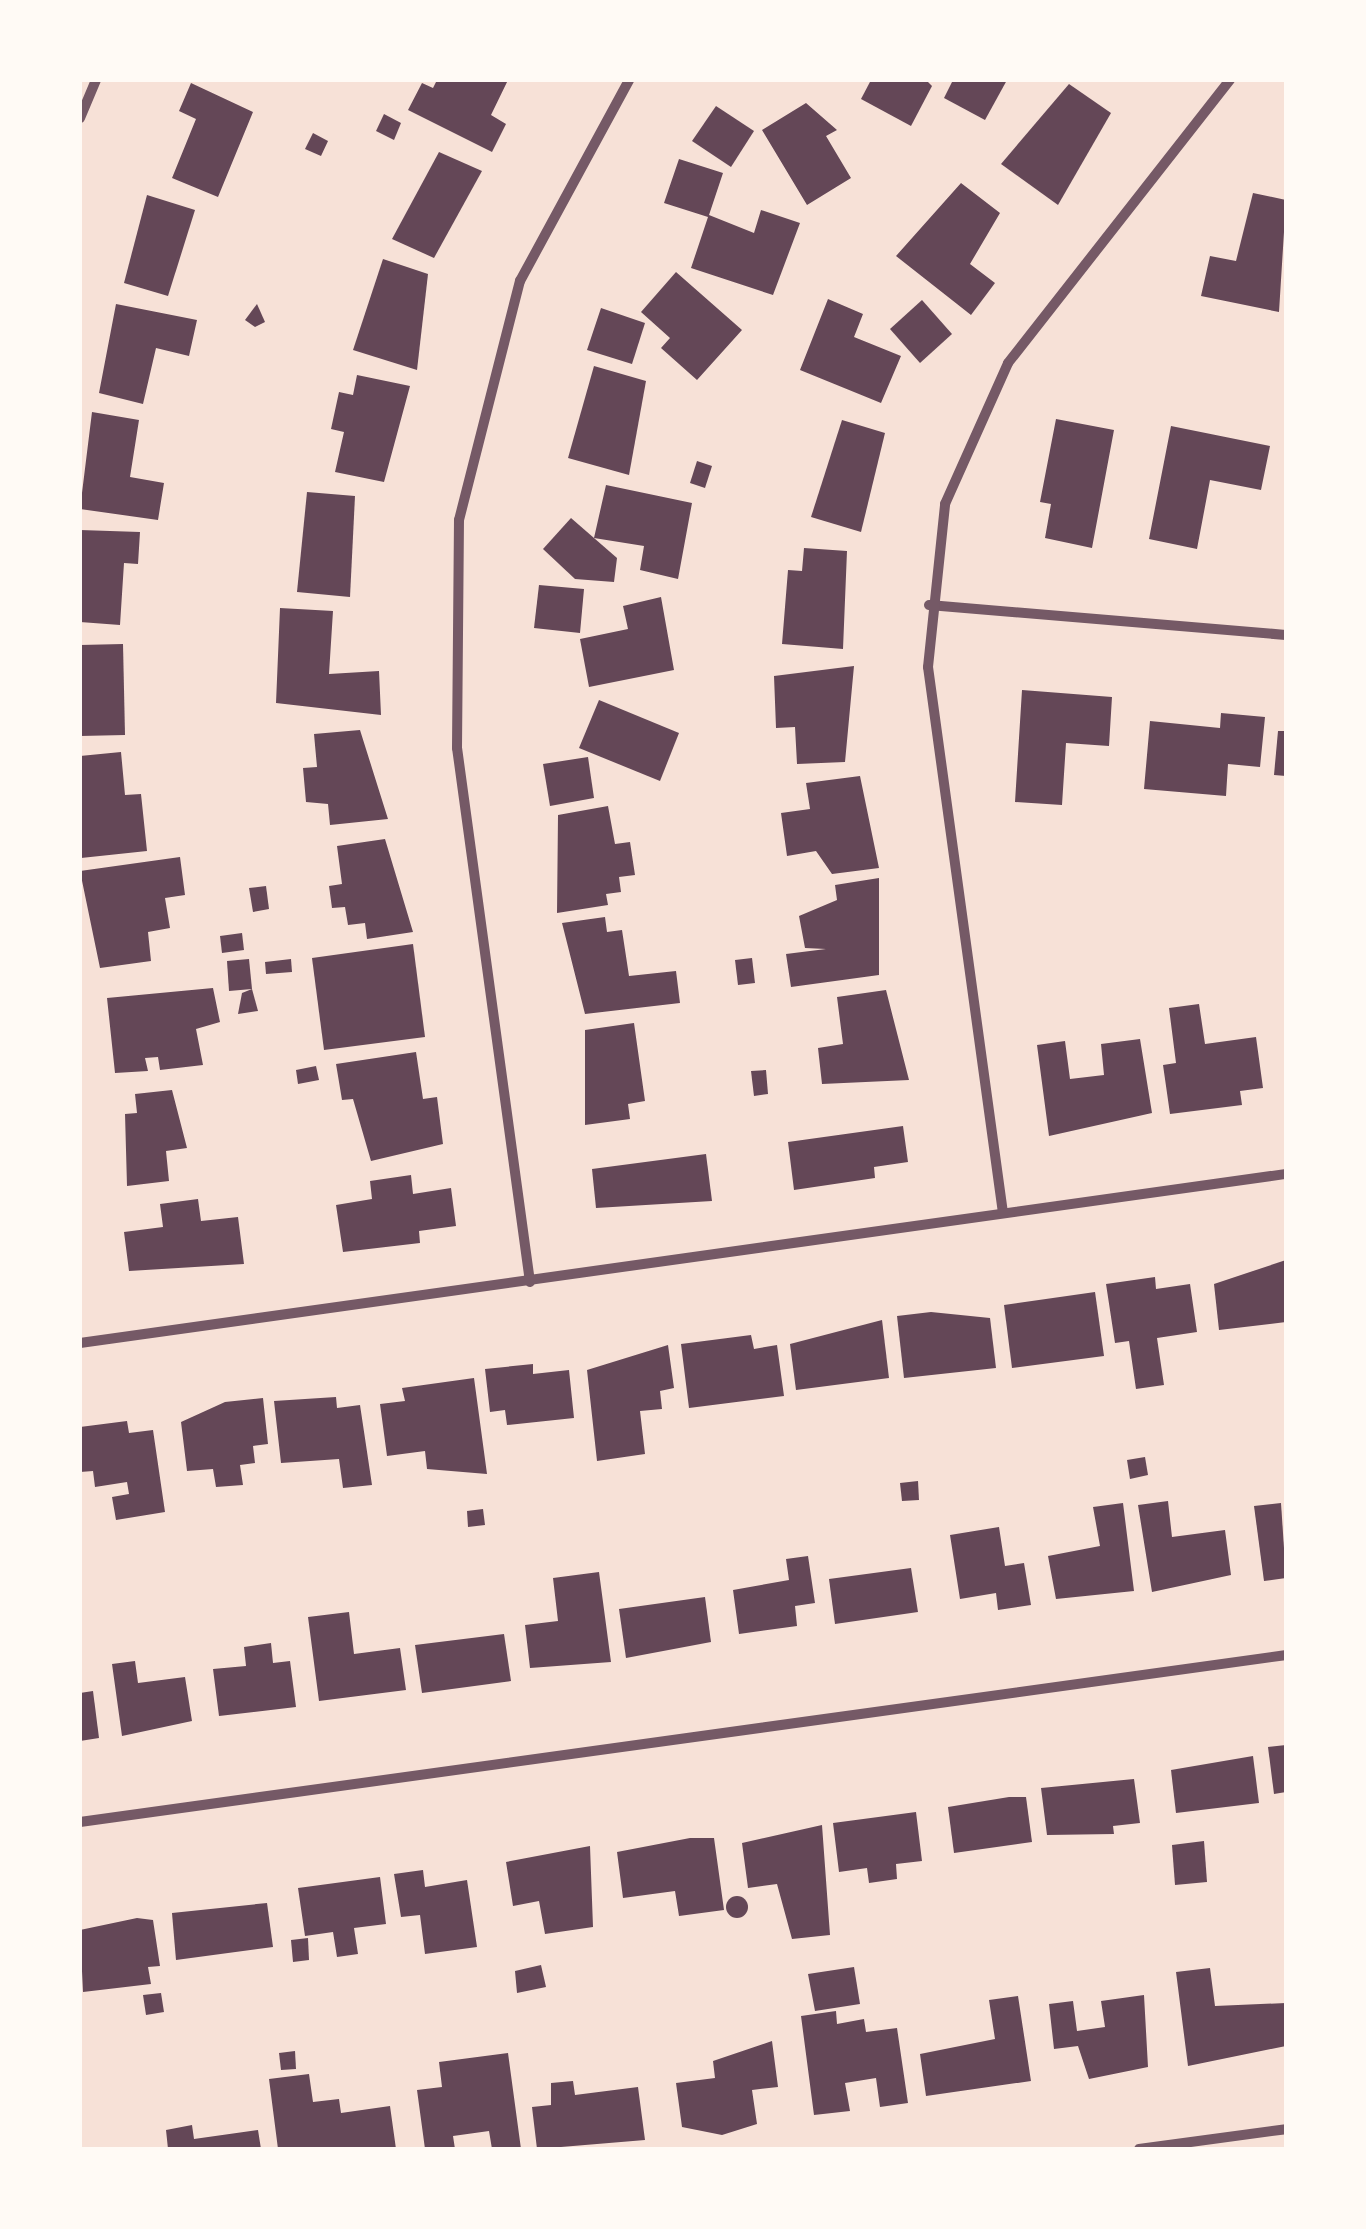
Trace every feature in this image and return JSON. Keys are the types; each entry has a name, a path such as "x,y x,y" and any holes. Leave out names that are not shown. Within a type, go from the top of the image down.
{"street":[{"path":"80,118 96,80"},
{"path":"530,1282 457,748 459,520 520,281 629,80"},
{"path":"1003,1214 960,942 929,604 945,504 1008,363 1230,80"},
{"path":"929,604 1286,635"},
{"path":"80,1343 1286,1174"},
{"path":"80,1822 1286,1655"},
{"path":"1140,2149 1286,2129"}],"building":[{"path":"437,80 508,80 491,115 506,124 492,152 408,110 422,83 433,88"},
{"path":"871,80 926,80 932,86 911,126 861,99"},
{"path":"953,80 1007,80 985,120 944,98"},
{"path":"191,83 253,112 218,197 172,178 196,119 179,111"},
{"path":"1069,84 1111,113 1058,205 1001,164"},
{"path":"806,103 837,130 826,136 851,178 807,205 762,130"},
{"path":"716,106 754,131 731,167 692,141"},
{"path":"384,114 401,123 394,140 376,131"},
{"path":"313,133 328,141 321,156 305,149"},
{"path":"439,152 482,171 434,258 392,239"},
{"path":"679,159 723,173 709,215 754,233 761,210 800,223 773,295 691,268 708,217 664,203"},
{"path":"961,183 1000,213 970,264 995,283 971,315 896,256"},
{"path":"1253,193 1286,200 1279,312 1201,296 1210,256 1236,261"},
{"path":"147,195 195,210 168,296 124,283"},
{"path":"383,259 428,274 417,370 353,350"},
{"path":"676,272 742,330 697,380 661,348 670,338 641,312"},
{"path":"828,299 863,314 854,337 901,356 881,403 800,370"},
{"path":"922,300 952,334 920,363 890,329"},
{"path":"116,304 197,320 189,356 156,348 143,404 99,393"},
{"path":"257,304 265,322 255,327 245,320"},
{"path":"601,308 645,323 632,364 587,350"},
{"path":"594,366 646,381 629,475 568,458"},
{"path":"357,375 410,386 384,482 335,472 344,432 331,429 339,392 353,395"},
{"path":"92,412 139,420 130,477 164,483 158,520 80,509"},
{"path":"1056,419 1114,430 1092,548 1045,538 1051,504 1040,502"},
{"path":"842,420 885,433 861,532 811,517"},
{"path":"1171,426 1270,446 1261,490 1210,480 1197,549 1149,539"},
{"path":"697,461 712,466 705,488 690,483"},
{"path":"606,485 692,503 678,579 640,570 644,546 594,538"},
{"path":"307,492 355,496 350,597 297,592"},
{"path":"571,518 617,558 614,582 575,579 543,549"},
{"path":"80,530 140,532 138,564 124,563 120,625 80,622"},
{"path":"804,548 847,551 843,649 782,644 788,570 802,571"},
{"path":"539,585 584,589 580,633 534,628"},
{"path":"661,597 674,670 589,687 580,639 628,629 623,606"},
{"path":"280,608 333,611 329,674 379,671 381,715 276,703"},
{"path":"123,644 125,735 80,736 80,645"},
{"path":"854,666 845,762 797,764 795,727 776,728 774,676"},
{"path":"1022,690 1112,697 1109,746 1066,743 1062,805 1015,802"},
{"path":"599,700 679,733 660,781 579,748"},
{"path":"1221,713 1265,717 1260,767 1228,764 1226,796 1144,789 1150,721 1220,728"},
{"path":"360,730 388,819 330,825 328,804 306,802 303,768 317,767 314,734"},
{"path":"1278,731 1286,731 1286,776 1274,775"},
{"path":"121,752 125,795 141,794 147,851 81,858 80,756"},
{"path":"588,757 594,798 550,806 543,764"},
{"path":"860,776 879,868 832,874 816,851 787,856 781,813 810,809 806,783"},
{"path":"608,806 615,844 630,842 635,875 619,877 621,892 606,894 608,905 557,913 558,815"},
{"path":"385,839 413,932 367,939 365,923 348,925 345,907 332,908 329,886 342,884 337,846"},
{"path":"180,857 185,895 165,898 170,928 148,932 151,961 100,968 80,871"},
{"path":"879,878 879,975 791,987 786,954 826,949 805,948 799,916 837,900 835,885"},
{"path":"266,886 269,909 253,912 249,888"},
{"path":"605,917 607,932 622,930 629,976 676,971 680,1003 585,1014 562,923"},
{"path":"242,933 244,950 222,953 220,936"},
{"path":"413,944 425,1037 324,1050 312,958"},
{"path":"752,958 755,983 738,985 735,960"},
{"path":"249,959 252,989 229,991 227,961"},
{"path":"291,959 292,972 266,974 265,962"},
{"path":"213,988 220,1022 196,1029 203,1065 160,1070 158,1057 145,1058 148,1071 115,1073 107,998"},
{"path":"252,989 258,1011 238,1014 242,993"},
{"path":"886,990 909,1080 822,1084 818,1048 843,1044 837,997"},
{"path":"1199,1004 1205,1044 1256,1037 1263,1088 1240,1091 1242,1105 1170,1114 1163,1065 1176,1063 1169,1008"},
{"path":"634,1023 645,1101 628,1104 630,1119 585,1125 585,1030"},
{"path":"1140,1039 1152,1113 1049,1136 1037,1045 1065,1041 1070,1079 1104,1075 1101,1044"},
{"path":"416,1052 423,1099 437,1097 443,1144 371,1161 353,1099 342,1100 336,1064"},
{"path":"316,1066 319,1080 298,1084 296,1070"},
{"path":"766,1070 768,1094 754,1096 751,1071"},
{"path":"172,1090 187,1148 166,1151 169,1181 127,1186 125,1114 137,1113 135,1094"},
{"path":"903,1126 908,1162 874,1167 875,1178 794,1190 788,1142"},
{"path":"706,1154 712,1201 596,1208 592,1169"},
{"path":"411,1175 413,1194 451,1188 456,1226 419,1231 420,1243 343,1252 336,1205 372,1199 370,1181"},
{"path":"198,1199 201,1221 238,1217 244,1264 129,1271 124,1232 163,1227 160,1204"},
{"path":"1286,1260 1286,1322 1219,1330 1214,1284"},
{"path":"1155,1277 1156,1289 1190,1284 1197,1332 1157,1338 1164,1385 1136,1389 1129,1341 1115,1343 1106,1284"},
{"path":"1095,1292 1104,1356 1012,1368 1004,1305"},
{"path":"931,1312 990,1318 996,1368 904,1378 897,1316"},
{"path":"882,1320 889,1378 796,1390 790,1344"},
{"path":"751,1335 754,1349 777,1345 784,1396 689,1408 681,1344"},
{"path":"668,1345 674,1388 660,1391 662,1409 640,1411 645,1454 597,1461 587,1370"},
{"path":"533,1364 533,1374 569,1370 574,1418 507,1425 505,1410 490,1412 485,1369"},
{"path":"474,1378 487,1474 427,1469 425,1451 387,1456 380,1404 405,1401 402,1388"},
{"path":"336,1397 337,1408 360,1405 372,1485 343,1488 339,1459 281,1463 274,1401"},
{"path":"263,1398 268,1444 253,1446 255,1463 240,1465 243,1485 216,1487 213,1469 187,1471 181,1422 225,1402"},
{"path":"127,1421 129,1433 153,1430 165,1512 116,1520 112,1497 129,1494 127,1482 95,1487 93,1471 80,1472 80,1427"},
{"path":"1145,1457 1148,1475 1130,1479 1127,1460"},
{"path":"918,1481 919,1500 902,1501 900,1483"},
{"path":"1168,1501 1172,1537 1225,1530 1231,1575 1152,1592 1138,1505"},
{"path":"1123,1503 1134,1591 1056,1599 1048,1556 1100,1546 1093,1507"},
{"path":"1281,1503 1286,1578 1264,1581 1254,1506"},
{"path":"483,1509 485,1525 468,1527 467,1511"},
{"path":"999,1527 1005,1566 1024,1563 1031,1605 998,1610 996,1593 960,1599 950,1535"},
{"path":"808,1556 815,1603 795,1606 797,1626 739,1634 733,1590 789,1580 786,1559"},
{"path":"911,1568 918,1612 835,1624 829,1579"},
{"path":"599,1572 611,1662 530,1668 525,1625 558,1621 553,1578"},
{"path":"705,1597 711,1642 626,1658 619,1609"},
{"path":"349,1612 354,1654 400,1648 406,1690 319,1701 308,1617"},
{"path":"504,1634 511,1681 422,1693 415,1645"},
{"path":"271,1643 273,1663 290,1661 296,1707 219,1716 213,1669 246,1666 244,1647"},
{"path":"135,1661 138,1683 185,1677 192,1721 122,1736 112,1664"},
{"path":"93,1691 99,1738 80,1741 80,1693"},
{"path":"1286,1745 1286,1792 1274,1794 1268,1747"},
{"path":"1253,1756 1259,1803 1176,1813 1171,1770"},
{"path":"1134,1779 1140,1823 1113,1826 1114,1834 1047,1835 1041,1788"},
{"path":"1026,1797 1032,1842 954,1853 948,1807"},
{"path":"916,1812 922,1861 896,1864 897,1879 869,1883 867,1868 839,1872 833,1823"},
{"path":"822,1825 830,1935 792,1939 777,1884 748,1888 742,1843"},
{"path":"690,1838 714,1838 724,1910 679,1916 675,1891 623,1898 617,1852"},
{"path":"1204,1841 1207,1882 1175,1885 1172,1845"},
{"path":"590,1846 593,1927 545,1934 539,1901 513,1906 506,1862"},
{"path":"423,1870 425,1887 467,1880 477,1947 425,1954 420,1915 401,1917 394,1874"},
{"path":"380,1877 386,1924 354,1928 358,1954 337,1957 333,1932 305,1936 298,1888"},
{"path":"737,1896 745,1899 745,1915 737,1918 729,1915 726,1907 729,1899"},
{"path":"267,1903 273,1947 176,1960 172,1913"},
{"path":"137,1918 153,1920 160,1966 148,1967 151,1984 83,1992 80,1930"},
{"path":"308,1938 309,1960 293,1962 291,1940"},
{"path":"541,1965 546,1987 517,1993 515,1971"},
{"path":"854,1967 860,2004 815,2011 808,1974"},
{"path":"1210,1968 1215,2006 1286,2003 1286,2046 1188,2066 1176,1972"},
{"path":"161,1993 164,2012 146,2015 143,1995"},
{"path":"1144,1995 1148,2067 1089,2079 1078,2046 1054,2049 1049,2004 1073,2001 1077,2031 1105,2027 1101,2001"},
{"path":"1018,1996 1031,2081 926,2096 920,2054 995,2039 989,2000"},
{"path":"836,2011 837,2024 864,2019 866,2032 897,2028 908,2103 880,2107 876,2078 845,2083 850,2111 814,2115 801,2016"},
{"path":"772,2041 778,2087 752,2090 757,2124 722,2135 682,2127 676,2083 715,2078 713,2061"},
{"path":"295,2051 296,2069 281,2070 279,2053"},
{"path":"508,2053 521,2149 492,2149 489,2131 453,2136 455,2149 425,2149 417,2090 442,2087 439,2062"},
{"path":"309,2074 313,2102 339,2099 341,2113 390,2106 396,2149 278,2149 269,2079"},
{"path":"573,2081 575,2095 638,2087 645,2140 537,2149 532,2107 551,2105 551,2083"},
{"path":"192,2125 194,2139 258,2130 261,2149 168,2149 166,2130"}]}
